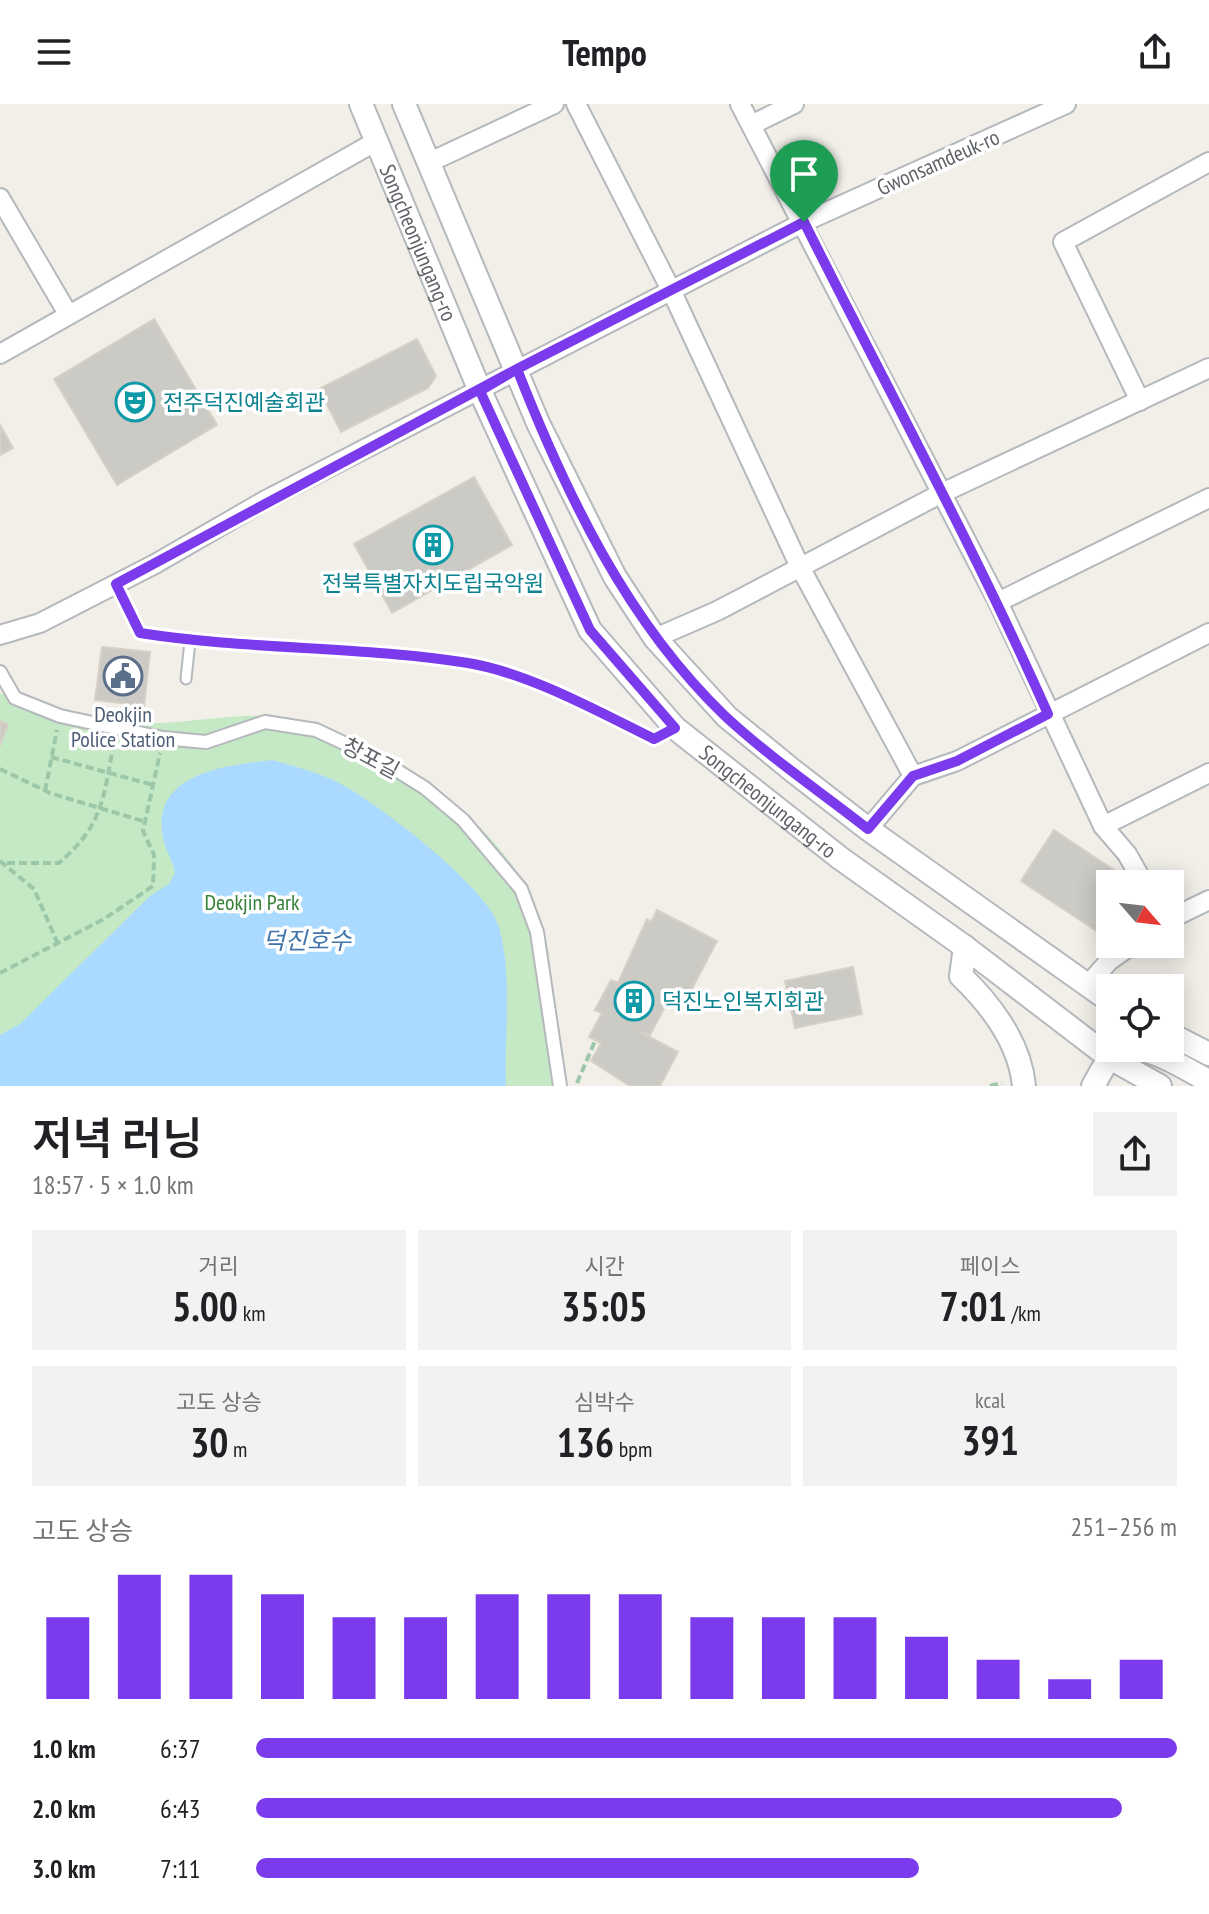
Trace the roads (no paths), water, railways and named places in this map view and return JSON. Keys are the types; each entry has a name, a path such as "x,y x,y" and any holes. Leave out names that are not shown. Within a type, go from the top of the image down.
{"street":[{"name":"Songcheonjungang-ro","path":"361,104 480,391 590,630 675,728 840,858 1096,1042"},
{"name":"Songcheonjungang-ro","path":"404,104 538,423 615,577 655,638 727,717 868,829 1096,991"},
{"path":"430,162 554,104"},
{"path":"576,104 671,290 800,567 913,776"},
{"path":"740,104 804,222 940,494 998,602 1103,826 1136,870"},
{"path":"751,125 794,104"},
{"name":"Gwonsamdeuk-ro","path":"0,635 40,623 116,584 264,501 804,222 1066,104"},
{"path":"0,354 375,142"},
{"path":"1140,401 1063,242 1209,162"},
{"path":"0,198 68,314"},
{"path":"655,638 717,611 940,494 1209,368"},
{"path":"998,602 1209,498"},
{"path":"868,829 913,776 957,761 1209,633"},
{"name":"창포길","path":"0,672 15,698 60,716 117,730 206,742 265,722 316,730 380,760 425,788 463,820 521,889 537,932 560,1086"},
{"path":"1103,826 1209,773"},
{"path":"1184,912 1209,900"},
{"path":"965,947 961,976 988,1003 1012,1046 1016,1084"},
{"path":"1088,985 1113,958"},
{"path":"1184,1041 1209,1054"},
{"name":"Songcheonjungang-ro","path":"1123,1062 1160,1086"},
{"path":"1093,1086 1123,1062"},
{"path":"1173,1062 1209,1081"}],"lane":[{"path":"116,584 140,633 190,641 471,663 519,678 596,710 654,739 675,728"},
{"path":"186,679 190,641"}],"water":[{"name":"덕진호수","path":"273,760 331,779 372,804 426,844 473,889 490,910 499,927 506,966 506,1086 0,1086 0,1035 20,1024 150,896 169,884 175,873 165,847 162,816 168,799 180,786 196,776 235,765"}],"place":[{"name":"전주덕진예술회관","path":"135,402"},
{"name":"전북특별자치도립국악원","path":"433,545"},
{"name":"Deokjin Police Station","path":"123,676"},
{"name":"덕진노인복지회관","path":"634,1001"}],"park label":[{"name":"Deokjin Park","path":"252,902"}]}
